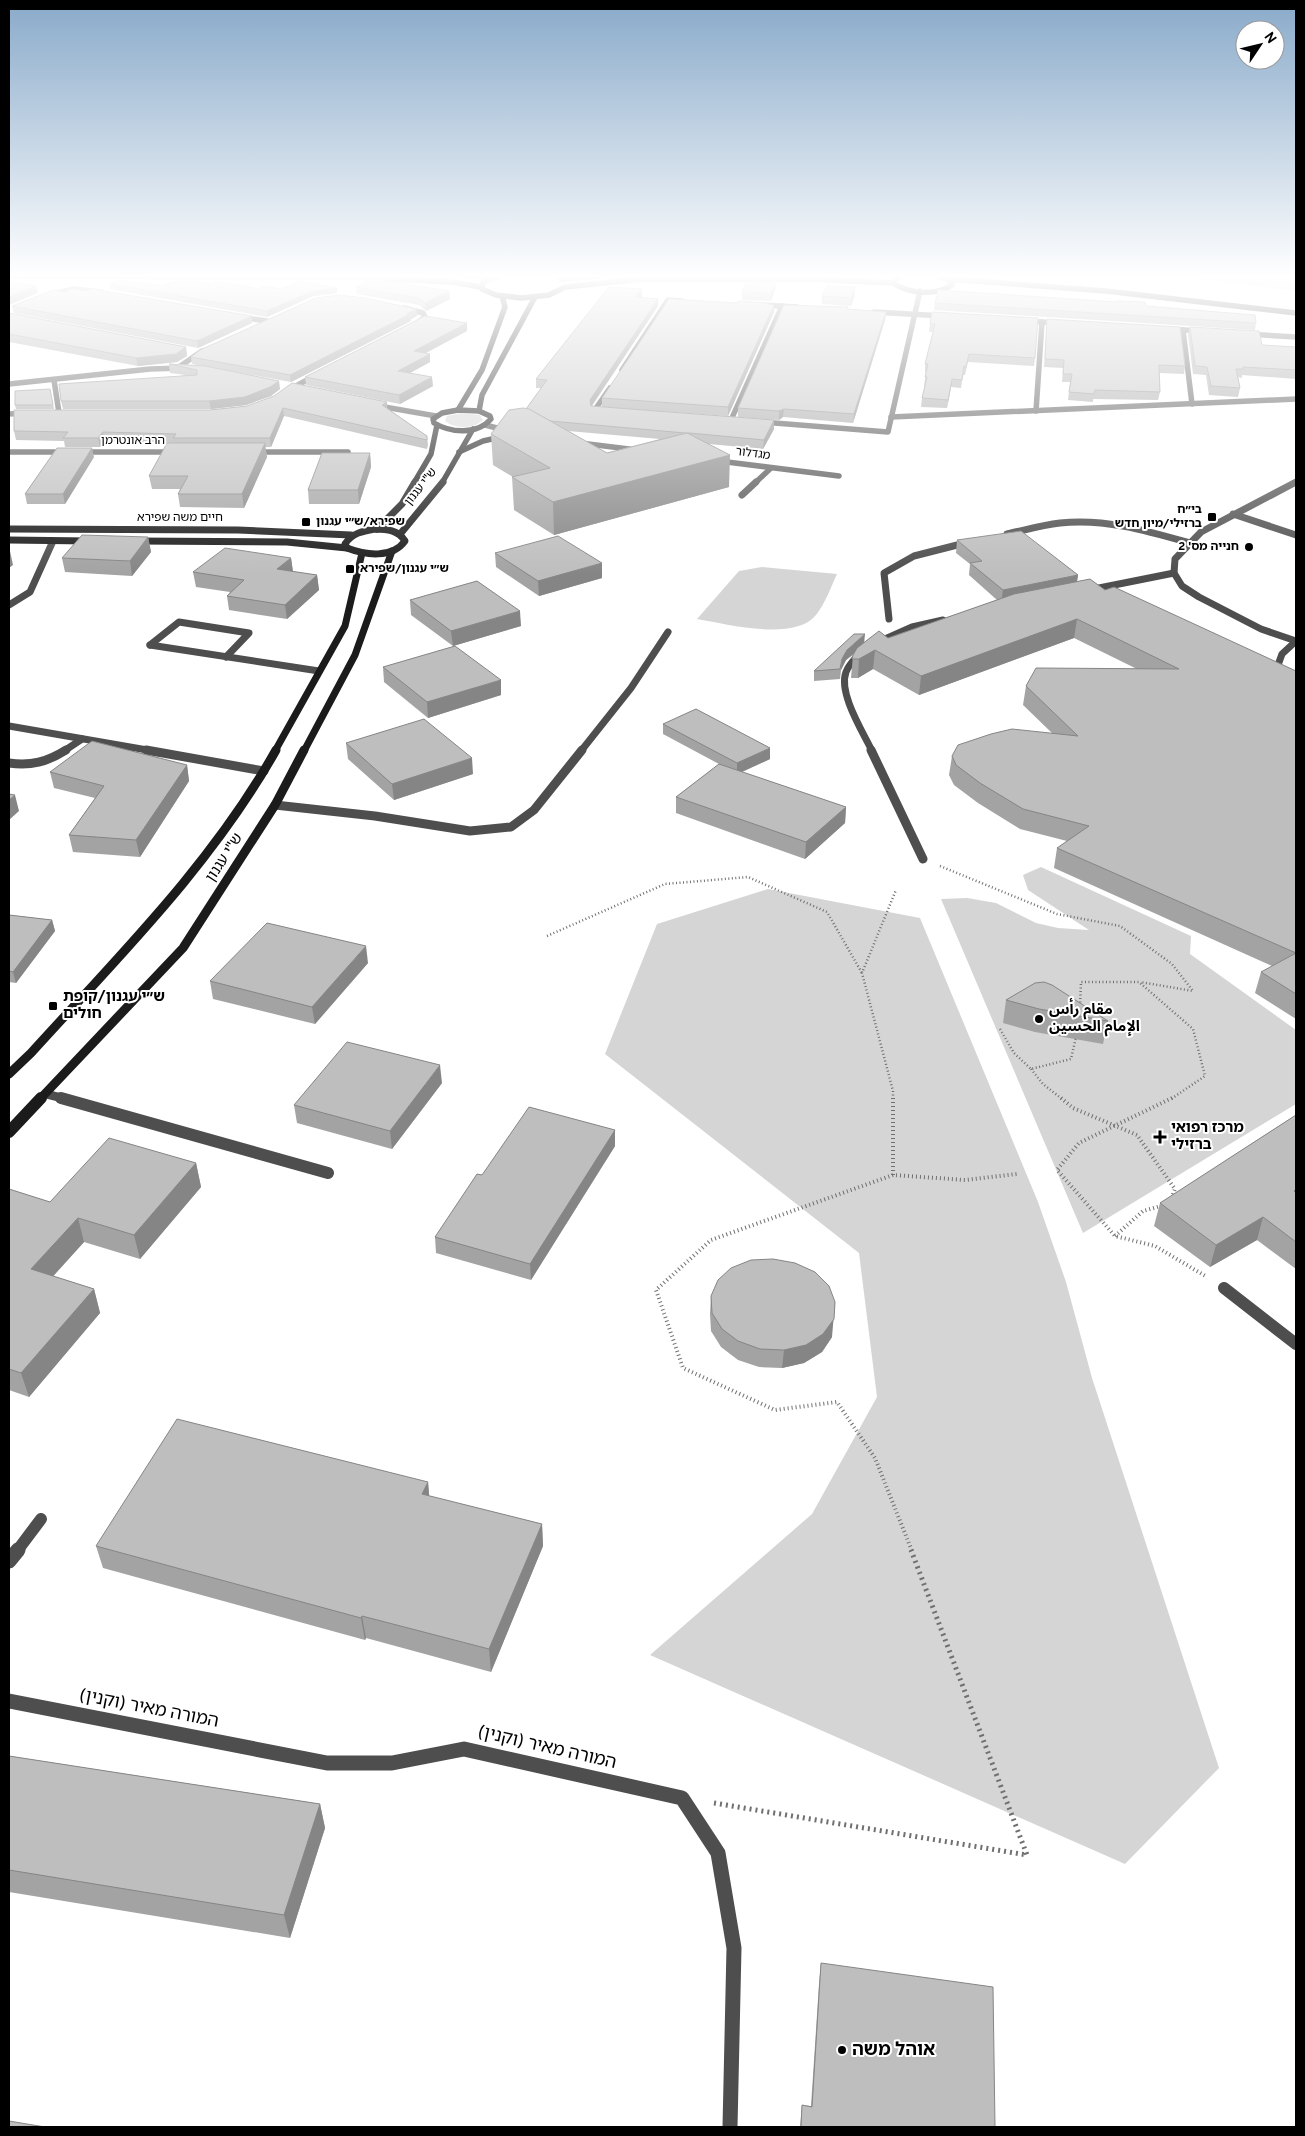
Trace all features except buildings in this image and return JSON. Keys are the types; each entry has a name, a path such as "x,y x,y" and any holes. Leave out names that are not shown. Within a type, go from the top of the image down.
{"street":[{"path":"9,384 96,376"},
{"path":"279,396 314,376"},
{"path":"458,410 479,376"},
{"path":"479,411 482,395 492,376"},
{"path":"614,413 594,411 618,376"},
{"path":"731,420 751,376"},
{"path":"751,422 888,432 900,376"},
{"path":"1036,411 1038,376"},
{"path":"1189,376 1192,404"},
{"path":"54,380 59,413"},
{"path":"281,386 300,390"},
{"path":"891,418 1296,399"},
{"path":"367,404 436,416 458,410 479,411 490,416 491,419 486,425 473,429 457,430 437,426"},
{"path":"9,414 34,413"},
{"path":"51,413 69,413"},
{"name":"ש\"י עגנון","path":"377,529 402,504 431,454 437,426 434,422 436,416"},
{"path":"721,420 741,421"},
{"path":"459,452 492,438 516,434 486,425"},
{"name":"ש\"י עגנון","path":"9,1132 183,948 275,805 355,655 392,551 404,544 404,537 400,533 445,479 473,429"},
{"path":"572,442 640,450"},
{"name":"הרב אונטרמן","path":"9,452 178,452"},
{"path":"248,452 348,452"},
{"name":"מגדלור","path":"714,460 839,476"},
{"path":"742,495 770,468"},
{"path":"1296,482 1201,532 1176,559 1174,573 1182,586 1199,597 1261,629 1296,641 1282,654 1278,665 1286,674 1296,679"},
{"path":"1232,514 1296,535"},
{"path":"1000,535 1047,525 1100,522 1142,530 1190,543"},
{"name":"חיים משה שפירא","path":"9,529 238,530 350,535 377,529"},
{"path":"377,529 400,533"},
{"path":"347,548 345,544 350,535"},
{"path":"9,540 103,541"},
{"path":"9,605 30,592 53,541"},
{"name":"חיים משה שפירא","path":"132,541 287,542 347,548 362,553"},
{"path":"889,619 884,573 897,562 916,554 972,541"},
{"path":"362,553 392,551"},
{"name":"ש\"י עגנון","path":"9,1074 31,1053 166,904 230,821 264,771 345,626 362,553"},
{"path":"1080,592 1174,573"},
{"path":"923,859 851,707 843,686 847,668 859,654 873,644 912,627 948,619"},
{"path":"226,657 249,633 179,622 150,645 226,657 319,671"},
{"path":"275,805 375,816 470,832 511,827 534,810 631,688 668,632"},
{"path":"9,726 264,771"},
{"path":"9,763 21,766 50,761 82,739"},
{"path":"46,1094 328,1173"},
{"path":"1224,1288 1296,1344"},
{"path":"9,1561 41,1519"},
{"name":"המורה מאיר (וקנין)","path":"9,1701 327,1763 392,1763 464,1749 682,1798"},
{"path":"682,1798 718,1853 734,1948 730,2127"}],"path":[{"path":"923,859 1057,914 1120,926 1172,964 1193,991 1139,982 1081,982 1080,1011"},
{"path":"547,936 665,884 748,877 827,912 862,973 893,1091 893,1175"},
{"path":"862,973 896,890"},
{"path":"1139,982 1193,1029 1206,1076 1168,1102 1079,1143 1057,1170 1087,1202 1114,1236 1155,1246 1224,1288"},
{"path":"1000,1029 1014,1054 1044,1084 1073,1108 1137,1136 1175,1189 1170,1203 1143,1211 1114,1236"},
{"path":"1031,1070 1072,1059 1078,1030"},
{"path":"682,1798 1027,1855 875,1458 837,1402 775,1410 683,1368 656,1290 711,1240 893,1175 964,1180 1017,1174"}],"shaded area":[{"path":"462,413 480,415 483,420 475,425 464,427 449,424 445,421 447,416"},
{"path":"762,567 837,574 825,601 816,615 806,623 792,628 760,629 697,619 739,571"},
{"path":"1041,867 1191,936 1190,954 1296,1030 1296,1104 1083,1233 941,899 967,898 996,903 1036,923 1058,928 1089,930 1028,890 1023,875"},
{"path":"768,889 920,918 1038,1202 1066,1282 1092,1378 1219,1768 1125,1864 650,1655 812,1514 877,1397 859,1253 605,1054 657,924"}],"place":[{"name":"בי״ח ברזילי/מיון חדש","path":"1212,517"},
{"name":"שפירא/ש״י עגנון","path":"306,522"},
{"name":"חנייה מס' 2","path":"1249,547"},
{"name":"ש״י עגנון/שפירא","path":"350,569"},
{"name":"ש״י עגנון/קופת חולים","path":"53,1006"},
{"name":"مقام رأس الإمام الحسين","path":"1039,1019"},
{"name":"מרכז רפואי ברזילי","path":"1160,1137"},
{"name":"אוהל משה","path":"842,2050"}]}
